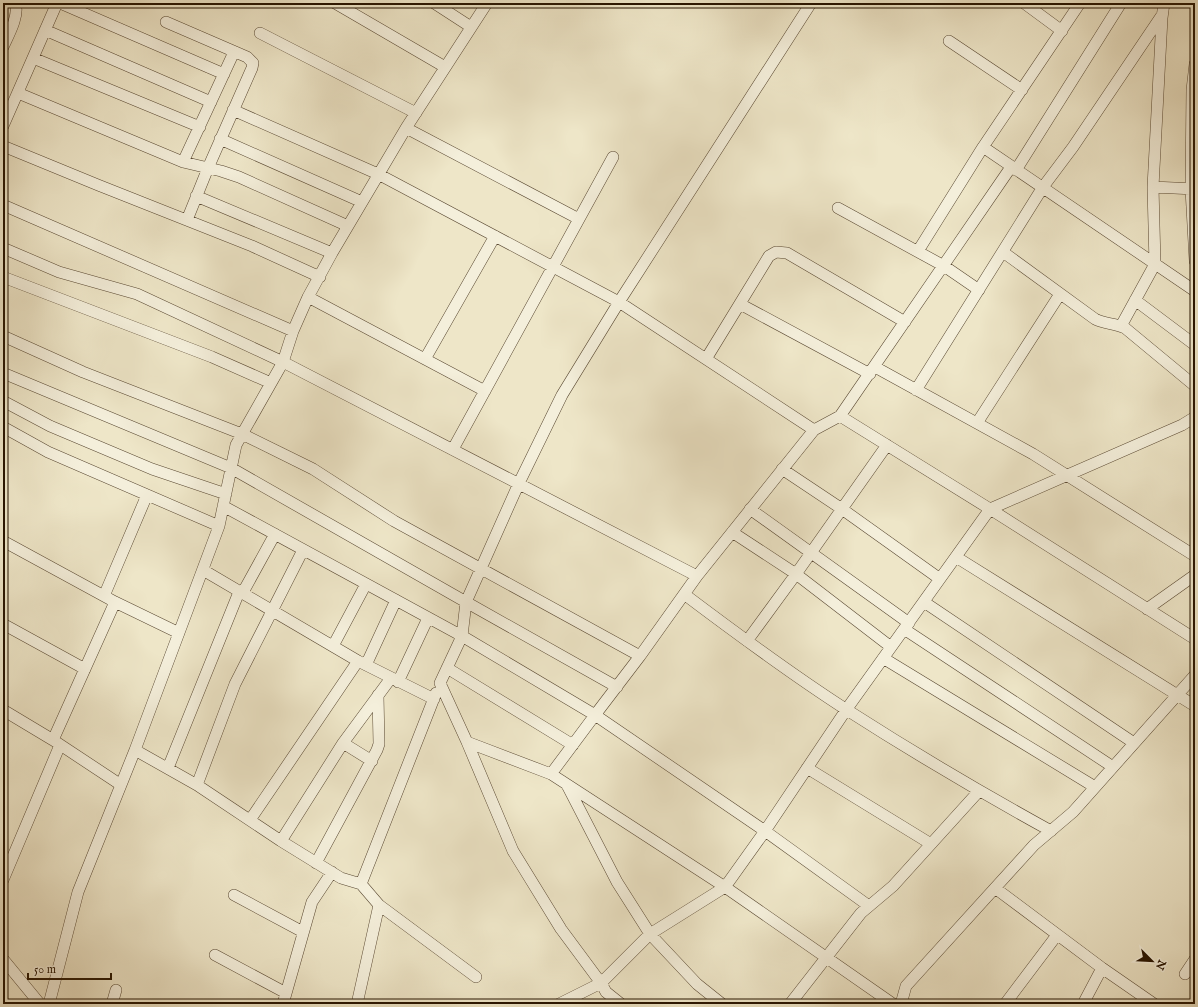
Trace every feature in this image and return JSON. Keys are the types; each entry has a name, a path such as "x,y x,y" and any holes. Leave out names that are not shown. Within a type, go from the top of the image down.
{"street":[{"path":"3,47 16,14 17,8 15,3"},
{"path":"3,126 45,30 59,3 224,74"},
{"path":"335,3 445,67"},
{"path":"434,3 471,27"},
{"path":"49,1004 78,892 135,750 219,526 236,445 283,362 293,330 308,297 332,253 406,128 487,3"},
{"path":"361,884 440,683 462,636 466,602 519,483 562,395 619,302 811,3"},
{"path":"1024,3 1062,31"},
{"path":"918,251 983,147 1080,3"},
{"path":"551,774 640,656 697,576 782,469 814,430 840,416 1014,168 1121,3"},
{"path":"1121,326 1155,264 1153,187 1162,15 1164,3"},
{"path":"916,390 1043,187 1073,147 1162,15"},
{"path":"166,22 246,57 253,63 187,220"},
{"path":"45,30 211,102"},
{"path":"260,33 416,113"},
{"path":"949,41 1022,90"},
{"path":"183,162 234,52"},
{"path":"33,58 200,127"},
{"path":"1195,64 1192,90 1195,261"},
{"path":"18,93 183,162 239,177 348,226"},
{"path":"233,110 378,174 619,302 814,430"},
{"path":"406,128 579,219"},
{"path":"220,139 362,202"},
{"path":"3,146 252,246 320,277"},
{"path":"983,147 1195,291"},
{"path":"453,449 613,157"},
{"path":"1153,187 1193,189"},
{"path":"196,196 332,253"},
{"path":"3,205 293,330"},
{"path":"838,208 944,266 979,290"},
{"path":"425,359 495,236"},
{"path":"3,248 59,272 137,294 283,362 697,576"},
{"path":"706,359 769,256 781,251 787,253 905,322"},
{"path":"1002,252 1100,322 1121,326 1195,386"},
{"path":"3,277 212,357 271,383"},
{"path":"977,423 1060,294"},
{"path":"308,297 485,391"},
{"path":"1135,300 1195,345"},
{"path":"740,304 872,370 916,390 1033,454 1195,556"},
{"path":"3,336 83,372 242,434 314,469 394,521 640,656"},
{"path":"3,373 232,468 617,687"},
{"path":"3,401 50,426 152,469 226,494"},
{"path":"840,416 1195,639"},
{"path":"559,1004 576,1000 601,983 650,934 725,888 846,710 990,509 1182,425 1195,417"},
{"path":"3,427 48,452 219,526"},
{"path":"747,641 887,445"},
{"path":"782,469 842,508 940,579"},
{"path":"104,596 147,495"},
{"path":"223,506 462,636 595,715 765,831 869,906"},
{"path":"750,509 906,626 1113,767"},
{"path":"732,532 796,574 891,647"},
{"path":"168,768 241,593 275,534"},
{"path":"3,540 115,602 179,633"},
{"path":"197,785 235,684 303,550"},
{"path":"956,557 1195,706"},
{"path":"203,570 362,663 434,700"},
{"path":"1147,609 1195,575"},
{"path":"333,646 366,584"},
{"path":"684,594 747,641 846,710 979,791 1051,831"},
{"path":"250,820 362,663 396,600"},
{"path":"3,880 7,856 56,742 85,669 115,602"},
{"path":"924,602 1134,743"},
{"path":"281,841 343,743 378,694 394,680 428,618"},
{"path":"3,624 85,669"},
{"path":"883,658 1094,787"},
{"path":"447,668 573,745"},
{"path":"901,1004 906,986 1034,845 1073,812 1195,674"},
{"path":"440,683 467,742 513,851 561,929 606,992 622,1004"},
{"path":"316,863 372,761 378,744 378,694"},
{"path":"3,710 56,742 121,785"},
{"path":"467,742 551,774 725,888 893,1004"},
{"path":"343,743 372,761"},
{"path":"135,750 197,785 281,841 341,878 361,884 379,904 476,977"},
{"path":"807,768 931,844"},
{"path":"566,784 617,882 650,934 697,984 722,1004"},
{"path":"790,1004 861,913 893,886 979,791"},
{"path":"215,955 284,999 312,902 332,872"},
{"path":"995,888 1102,968 1154,1004"},
{"path":"234,895 303,932"},
{"path":"356,1004 379,904"},
{"path":"1005,1004 1057,934"},
{"path":"3,959 40,1004"},
{"path":"1185,974 1195,959"},
{"path":"1083,1004 1102,968"},
{"path":"112,1004 116,990"}]}
